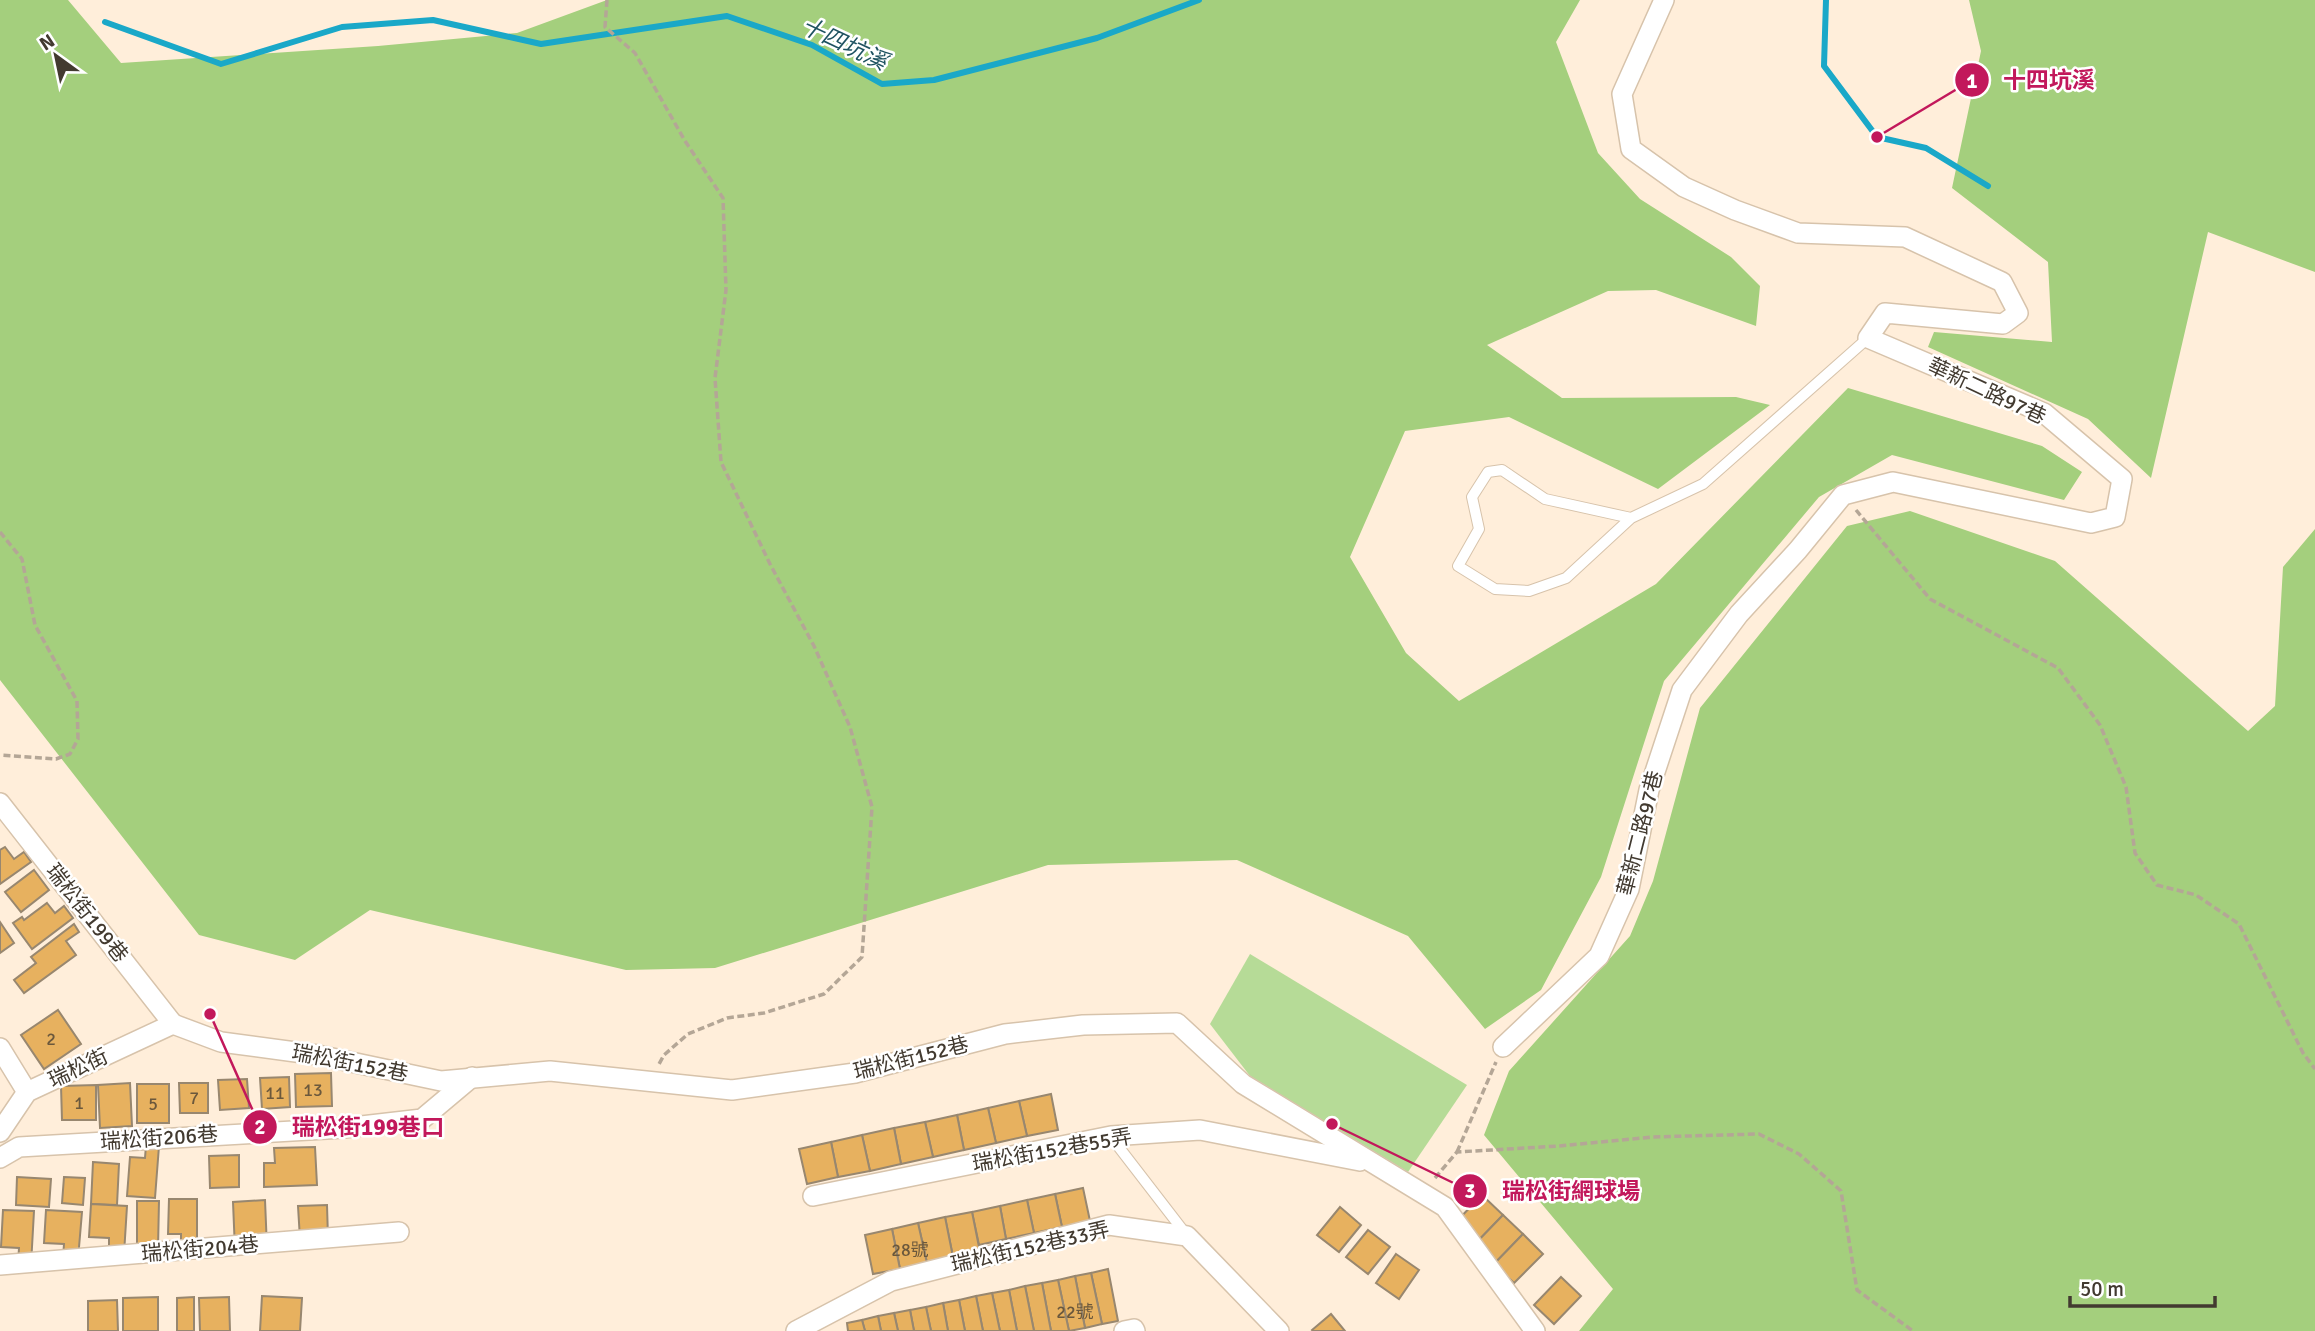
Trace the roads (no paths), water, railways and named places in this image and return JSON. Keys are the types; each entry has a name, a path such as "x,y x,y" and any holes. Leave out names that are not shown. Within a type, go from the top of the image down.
{"street":[{"path":"1664,0 1622,94 1631,149 1684,187 1735,210 1798,233 1905,237 2002,282 2018,313 2003,324 1885,313 1868,338"},
{"name":"華新二路97巷","path":"1503,1047 1599,956 1629,889 1649,790 1682,690 1739,614 1798,550 1843,495 1893,482 2091,523 2115,517 2122,479 2045,413 1868,338"},
{"name":"瑞松街199巷","path":"0,803 173,1024"},
{"name":"瑞松街152巷","path":"173,1024 221,1042 318,1055 441,1081 550,1071 732,1090 855,1073 1005,1034 1083,1025 1177,1023 1243,1084 1445,1207 1535,1331"},
{"name":"瑞松街","path":"0,1132 27,1092 173,1024"},
{"path":"0,1048 27,1092"},
{"name":"瑞松街206巷","path":"0,1158 19,1147 344,1129 422,1119 472,1077"},
{"name":"瑞松街152巷55弄","path":"813,1196 1111,1136 1200,1130 1375,1164"},
{"name":"瑞松街152巷33弄","path":"796,1331 891,1281 1109,1225 1187,1236"},
{"name":"瑞松街204巷","path":"0,1265 399,1233"},
{"path":"1187,1236 1279,1331"},
{"path":"1124,1331 1135,1331"}],"lane":[{"path":"1630,518 1545,499 1502,470 1488,472 1472,497 1479,529 1458,566 1495,589 1529,591 1566,578 1630,518 1703,484 1868,338"},
{"path":"1111,1136 1187,1236"}],"waterway":[{"name":"十四坑溪","path":"105,22 221,64 342,27 433,20 541,44 727,16 812,45 882,84 934,80 1097,38 1199,0"},
{"name":"十四坑溪","path":"1826,0 1824,66 1877,137 1926,148 1988,186"}],"place":[{"name":"十四坑溪","path":"1877,137"},
{"name":"瑞松街199巷口","path":"210,1014"},
{"name":"瑞松街網球場","path":"1332,1124"}]}
